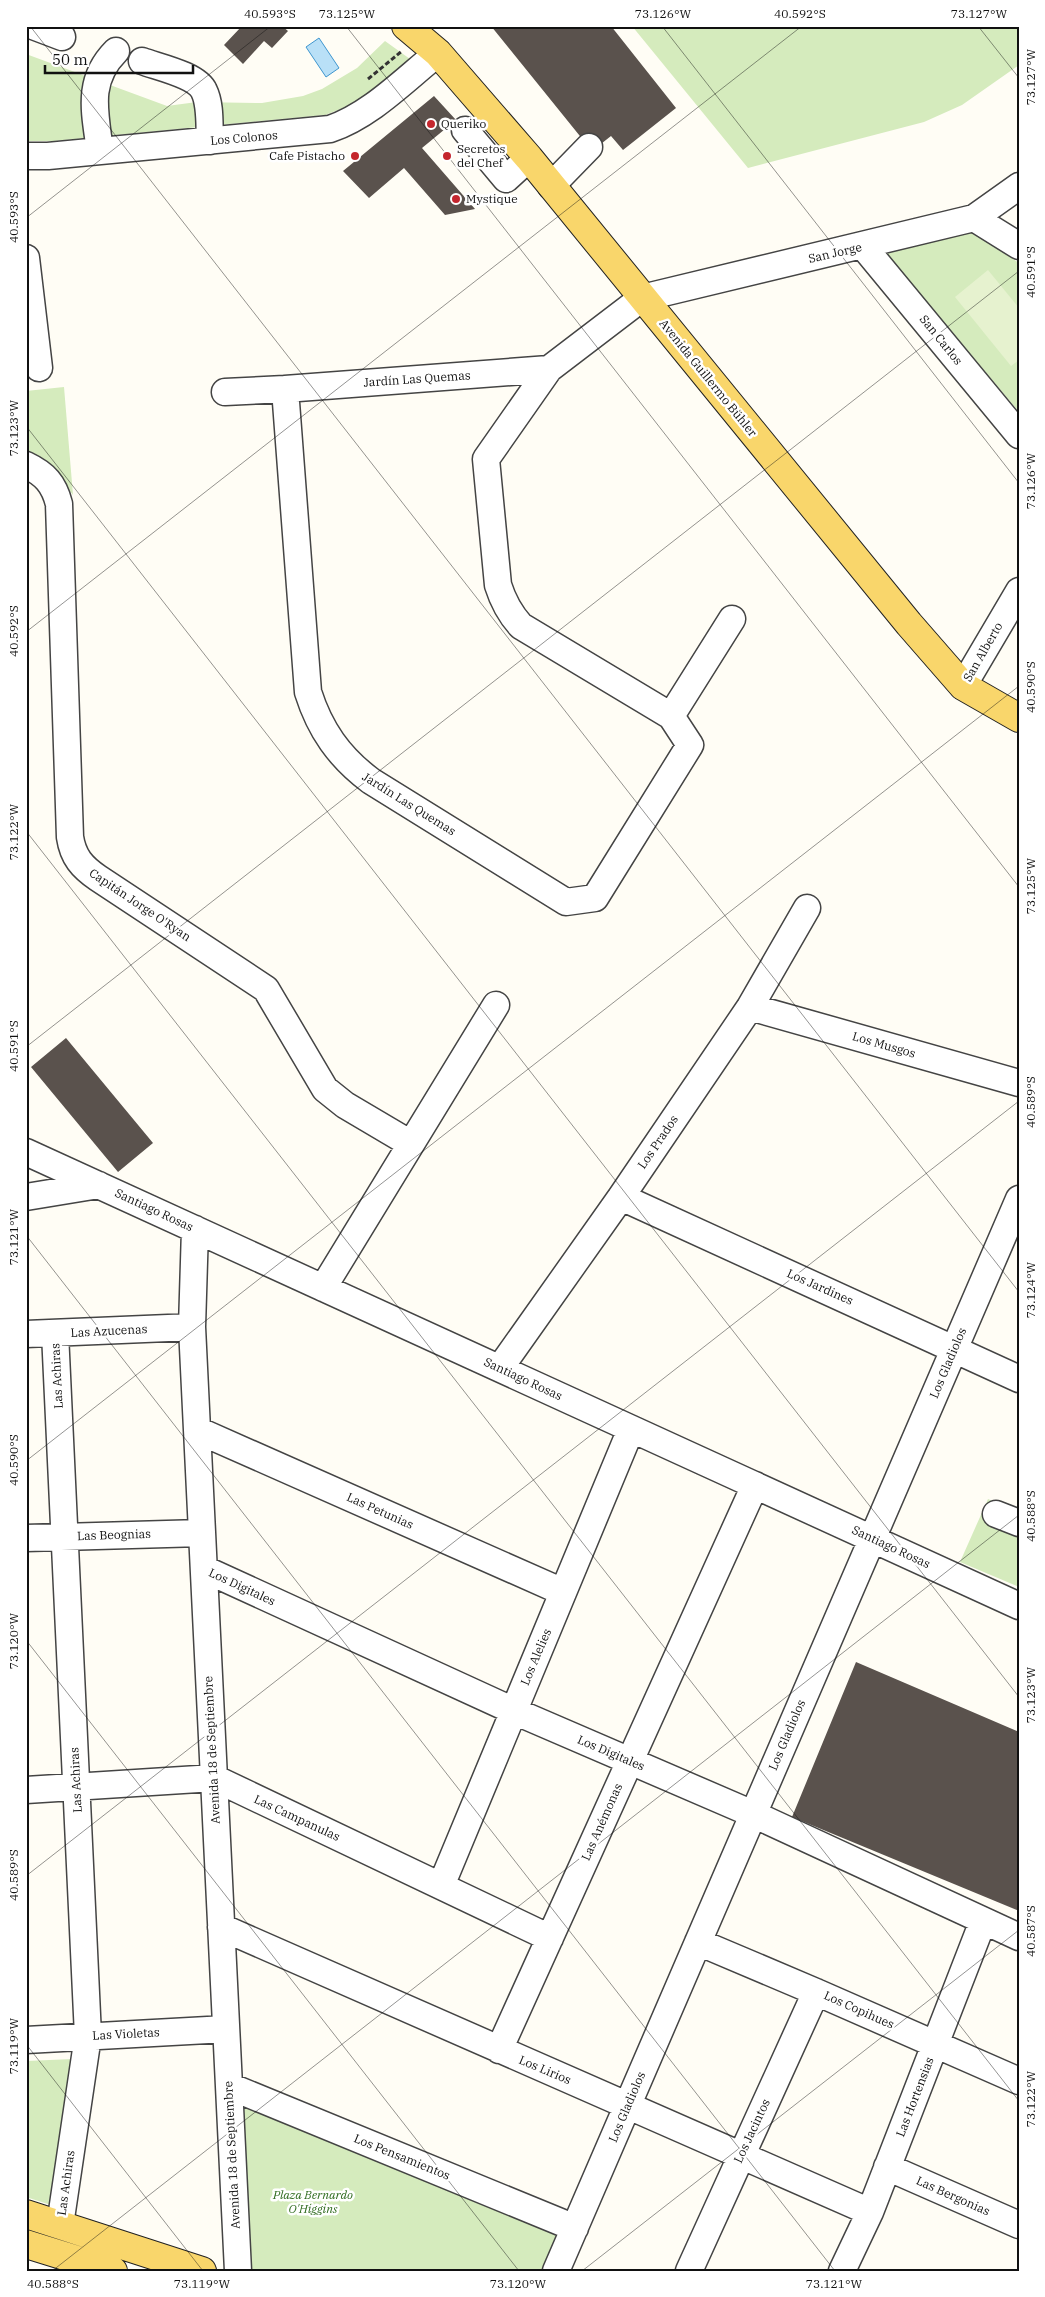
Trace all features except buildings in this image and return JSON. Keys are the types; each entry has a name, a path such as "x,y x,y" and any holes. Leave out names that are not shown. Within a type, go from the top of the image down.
{"main road":[{"name":"Avenida Guillermo Bühler","path":"406,26 438,52 552,186 909,624 963,686 1019,718"},
{"path":"26,2214 202,2271"},
{"path":"26,2244 86,2267 112,2271"}],"street":[{"path":"33,26 62,37"},
{"path":"100,151 95,90 104,66 116,50"},
{"name":"Los Colonos","path":"26,156 316,131 342,125 367,111 438,52"},
{"path":"142,61 190,78 201,85 207,102 210,141"},
{"path":"465,130 506,179 528,158"},
{"path":"552,186 589,148"},
{"name":"San Jorge","path":"642,298 974,218 1019,186"},
{"path":"974,218 1019,246"},
{"name":"San Carlos","path":"863,246 1019,435"},
{"path":"26,258 39,368"},
{"name":"Jardín Las Quemas","path":"285,389 308,692 321,726 330,741 356,770 566,902 595,898 690,745 671,716 521,626 502,597 498,585 486,459 549,369 642,298"},
{"name":"Jardín Las Quemas","path":"225,392 549,369"},
{"name":"Capitán Jorge O'Ryan","path":"26,465 49,480 54,487 59,504 70,837 76,858 93,874 266,989 326,1089 346,1105 411,1144"},
{"name":"San Alberto","path":"963,686 1019,591"},
{"path":"671,716 732,619"},
{"name":"Los Prados","path":"500,1368 621,1197 750,1007 807,908"},
{"path":"323,1288 496,1005"},
{"name":"Los Musgos","path":"750,1007 1019,1083"},
{"name":"Santiago Rosas","path":"26,1152 1019,1606"},
{"path":"26,1197 99,1185"},
{"name":"Los Jardines","path":"621,1197 1019,1379"},
{"name":"Los Gladiolos","path":"556,2271 1019,1199"},
{"name":"Avenida 18 de Septiembre","path":"195,1229 192,1327 238,2271"},
{"name":"Las Azucenas","path":"26,1334 192,1327"},
{"name":"Las Achiras","path":"55,1333 88,2036 60,2225"},
{"name":"Los Alelies","path":"441,1886 631,1429"},
{"name":"Las Petunias","path":"197,1430 563,1592"},
{"name":"Las Anémonas","path":"499,2050 755,1485"},
{"name":"Las Beognias","path":"26,1538 202,1533"},
{"name":"Los Digitales","path":"204,1569 514,1711 753,1814 1019,1937"},
{"name":"Las Campanulas","path":"26,1790 214,1778 550,1938"},
{"name":"Las Hortensias","path":"842,2271 870,2212 983,1921"},
{"name":"Los Lirios","path":"221,1927 870,2212"},
{"name":"Los Copihues","path":"698,1942 1019,2081"},
{"name":"Los Jacintos","path":"689,2271 740,2155 816,1992"},
{"name":"Las Violetas","path":"26,2040 226,2030"},
{"name":"Los Pensamientos","path":"229,2086 574,2228"},
{"name":"Las Bergonias","path":"887,2167 1019,2225"}],"green space":[{"path":"632,26 1019,26 1019,65 962,105 924,122 748,168"},
{"path":"385,41 410,59 354,104 325,115 54,141 26,141 26,54 167,106 197,102 262,103 303,96 322,89 357,68"},
{"path":"969,230 1019,263 1019,412 885,253"},
{"path":"988,270 1019,308 1019,360 1011,366 955,297"},
{"path":"64,387 73,495 54,470 26,455 26,391"},
{"path":"988,1499 1019,1513 1019,1587 960,1562"},
{"path":"73,2059 54,2206 26,2197 26,2061"},
{"name":"Plaza Bernardo O'Higgins","path":"240,2100 564,2228 545,2271 247,2271"}],"water":[{"path":"319,38 339,68 326,77 306,47"}],"place":[{"name":"Queriko","path":"431,124"},
{"name":"Cafe Pistacho","path":"355,156"},
{"name":"Secretos del Chef","path":"447,156"},
{"name":"Mystique","path":"456,199"}]}
